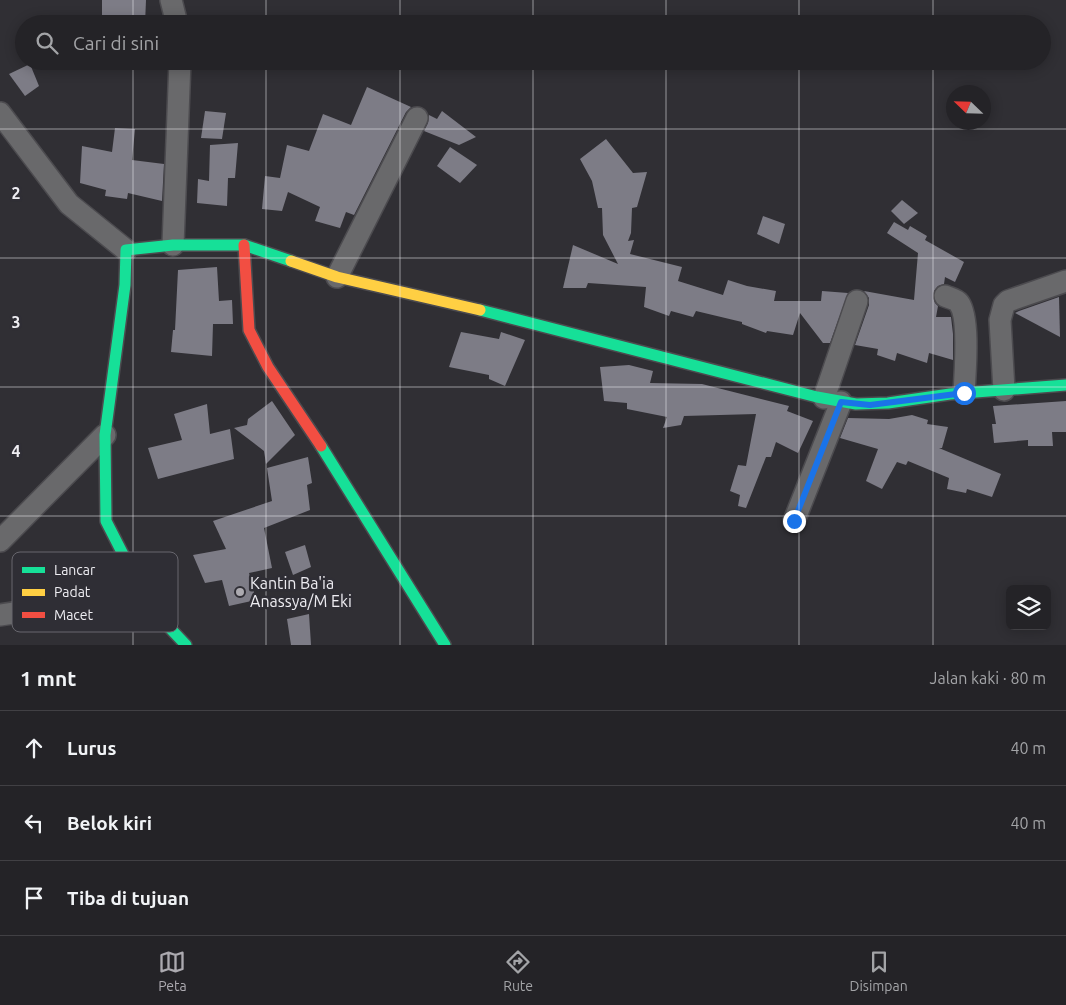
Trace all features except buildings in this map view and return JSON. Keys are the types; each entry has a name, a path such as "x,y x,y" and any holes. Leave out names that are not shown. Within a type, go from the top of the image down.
{"street":[{"path":"171,0 175,15"},
{"path":"173,245 180,70"},
{"path":"0,113 69,204 126,250 173,245 244,245 337,277 530,322 663,358 833,400 870,405 964,393 1066,385"},
{"path":"337,277 417,118"},
{"path":"244,245 250,330 253,337 268,366 332,462 445,645"},
{"path":"122,552 106,521 105,435 123,302 126,250"},
{"path":"1004,390 1000,320 1004,304 1066,281"},
{"path":"945,296 957,301 963,311 966,337 964,393"},
{"path":"794,521 833,400 857,301"},
{"path":"0,541 105,435"},
{"path":"172,632 186,645"}],"traffic: fast":[{"path":"122,552 106,521 105,435 125,285 126,250 173,245 244,245 291,261"},
{"path":"480,310 817,397 856,404 888,403 950,394 1066,385"},
{"path":"321,446 445,645"},
{"path":"174,632 186,645"}],"traffic: slow":[{"path":"291,261 337,277 480,310"}],"traffic: jam":[{"path":"244,245 249,330 268,367 321,446"}],"place":[{"name":"Kantin Ba'ia Anassya/M Eki","path":"240,592"}],"route":[{"path":"794,521 841,402 870,405 964,393"}]}
